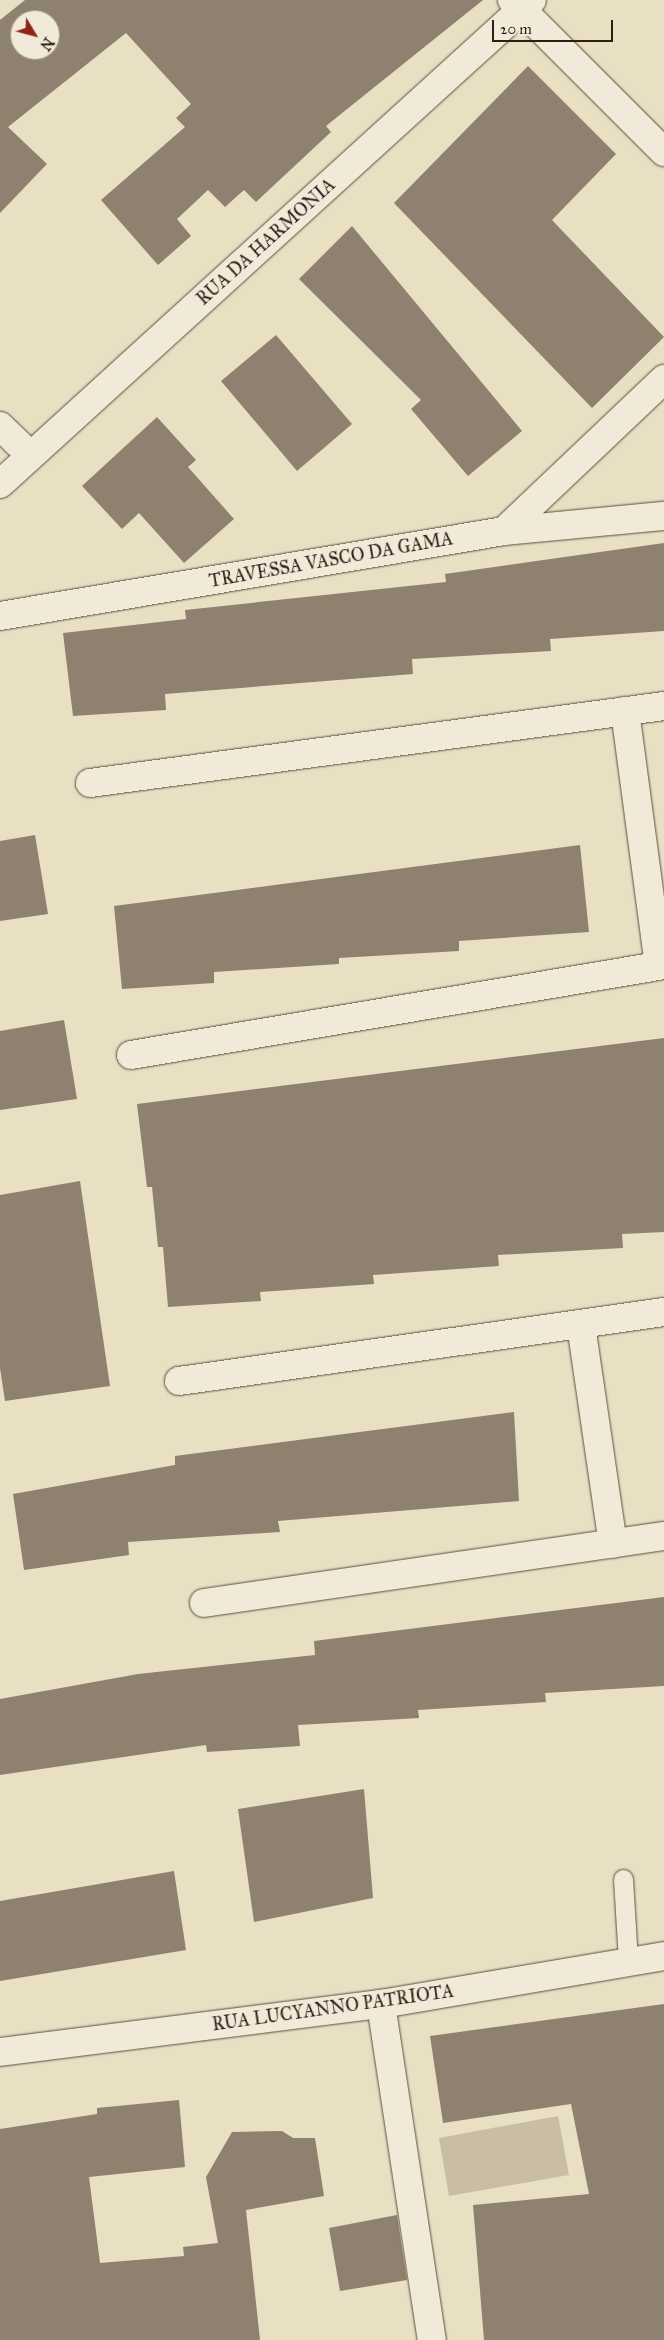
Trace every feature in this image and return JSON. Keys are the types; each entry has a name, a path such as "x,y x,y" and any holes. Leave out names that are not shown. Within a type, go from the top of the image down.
{"street":[{"path":"522,3 664,152"},
{"name":"RUA DA HARMONIA","path":"0,484 522,3"},
{"path":"504,531 664,379"},
{"path":"0,426 30,456"},
{"name":"TRAVESSA VASCO DA GAMA","path":"0,616 504,531 664,516"},
{"path":"90,783 664,706"},
{"path":"131,1055 662,965 625,711"},
{"path":"179,1381 664,1312"},
{"path":"581,1325 613,1544"},
{"path":"204,1603 664,1536"},
{"name":"RUA LUCYANNO PATRIOTA","path":"0,2052 381,2004 664,1956"},
{"path":"381,2004 432,2340"}],"lane":[{"path":"623,1879 628,1961"}],"shaded area":[{"path":"558,2116 569,2175 449,2196 439,2138"}],"building":[{"path":"25,0 483,0 326,126 331,132 256,202 244,190 225,207 208,190 177,219 191,236 158,265 101,200 185,127 176,118 191,104 126,33 8,127 47,164 0,213 0,20 10,12 10,60 60,60 60,10 12,10"},
{"path":"528,66 616,154 552,220 664,337 592,408 394,203"},
{"path":"352,226 522,431 468,476 411,409 421,400 299,279"},
{"path":"276,335 352,424 297,471 221,381"},
{"path":"157,417 196,460 188,467 234,519 184,563 139,513 122,529 82,486"},
{"path":"664,543 664,631 550,639 551,651 412,659 413,674 165,694 166,710 73,716 63,633 186,619 185,610 446,582 445,574"},
{"path":"35,835 48,914 0,921 0,841"},
{"path":"580,845 589,932 459,941 459,951 339,958 339,964 214,972 214,983 122,989 114,906"},
{"path":"64,1020 77,1099 0,1110 0,1031"},
{"path":"664,1038 664,1232 622,1234 623,1248 498,1255 499,1266 373,1275 374,1284 260,1292 261,1301 168,1307 163,1247 158,1247 152,1187 147,1187 137,1104"},
{"path":"80,1181 110,1386 5,1401 0,1368 0,1195"},
{"path":"514,1412 519,1501 278,1521 280,1532 128,1542 129,1555 24,1570 13,1494 175,1465 175,1456"},
{"path":"664,1597 664,1686 545,1693 546,1702 418,1710 419,1718 298,1725 300,1746 207,1752 206,1745 0,1775 0,1699 138,1674 315,1655 314,1641"},
{"path":"364,1789 373,1898 254,1922 238,1809"},
{"path":"174,1871 186,1950 0,1981 0,1901"},
{"path":"664,2004 664,2340 484,2340 473,2205 589,2194 571,2104 443,2123 430,2036"},
{"path":"179,2100 185,2167 89,2177 100,2263 184,2256 183,2247 218,2243 206,2177 232,2132 282,2131 293,2138 315,2138 324,2196 246,2210 260,2340 0,2340 0,2129 97,2114 97,2108"},
{"path":"397,2215 407,2280 340,2291 329,2228"}]}
